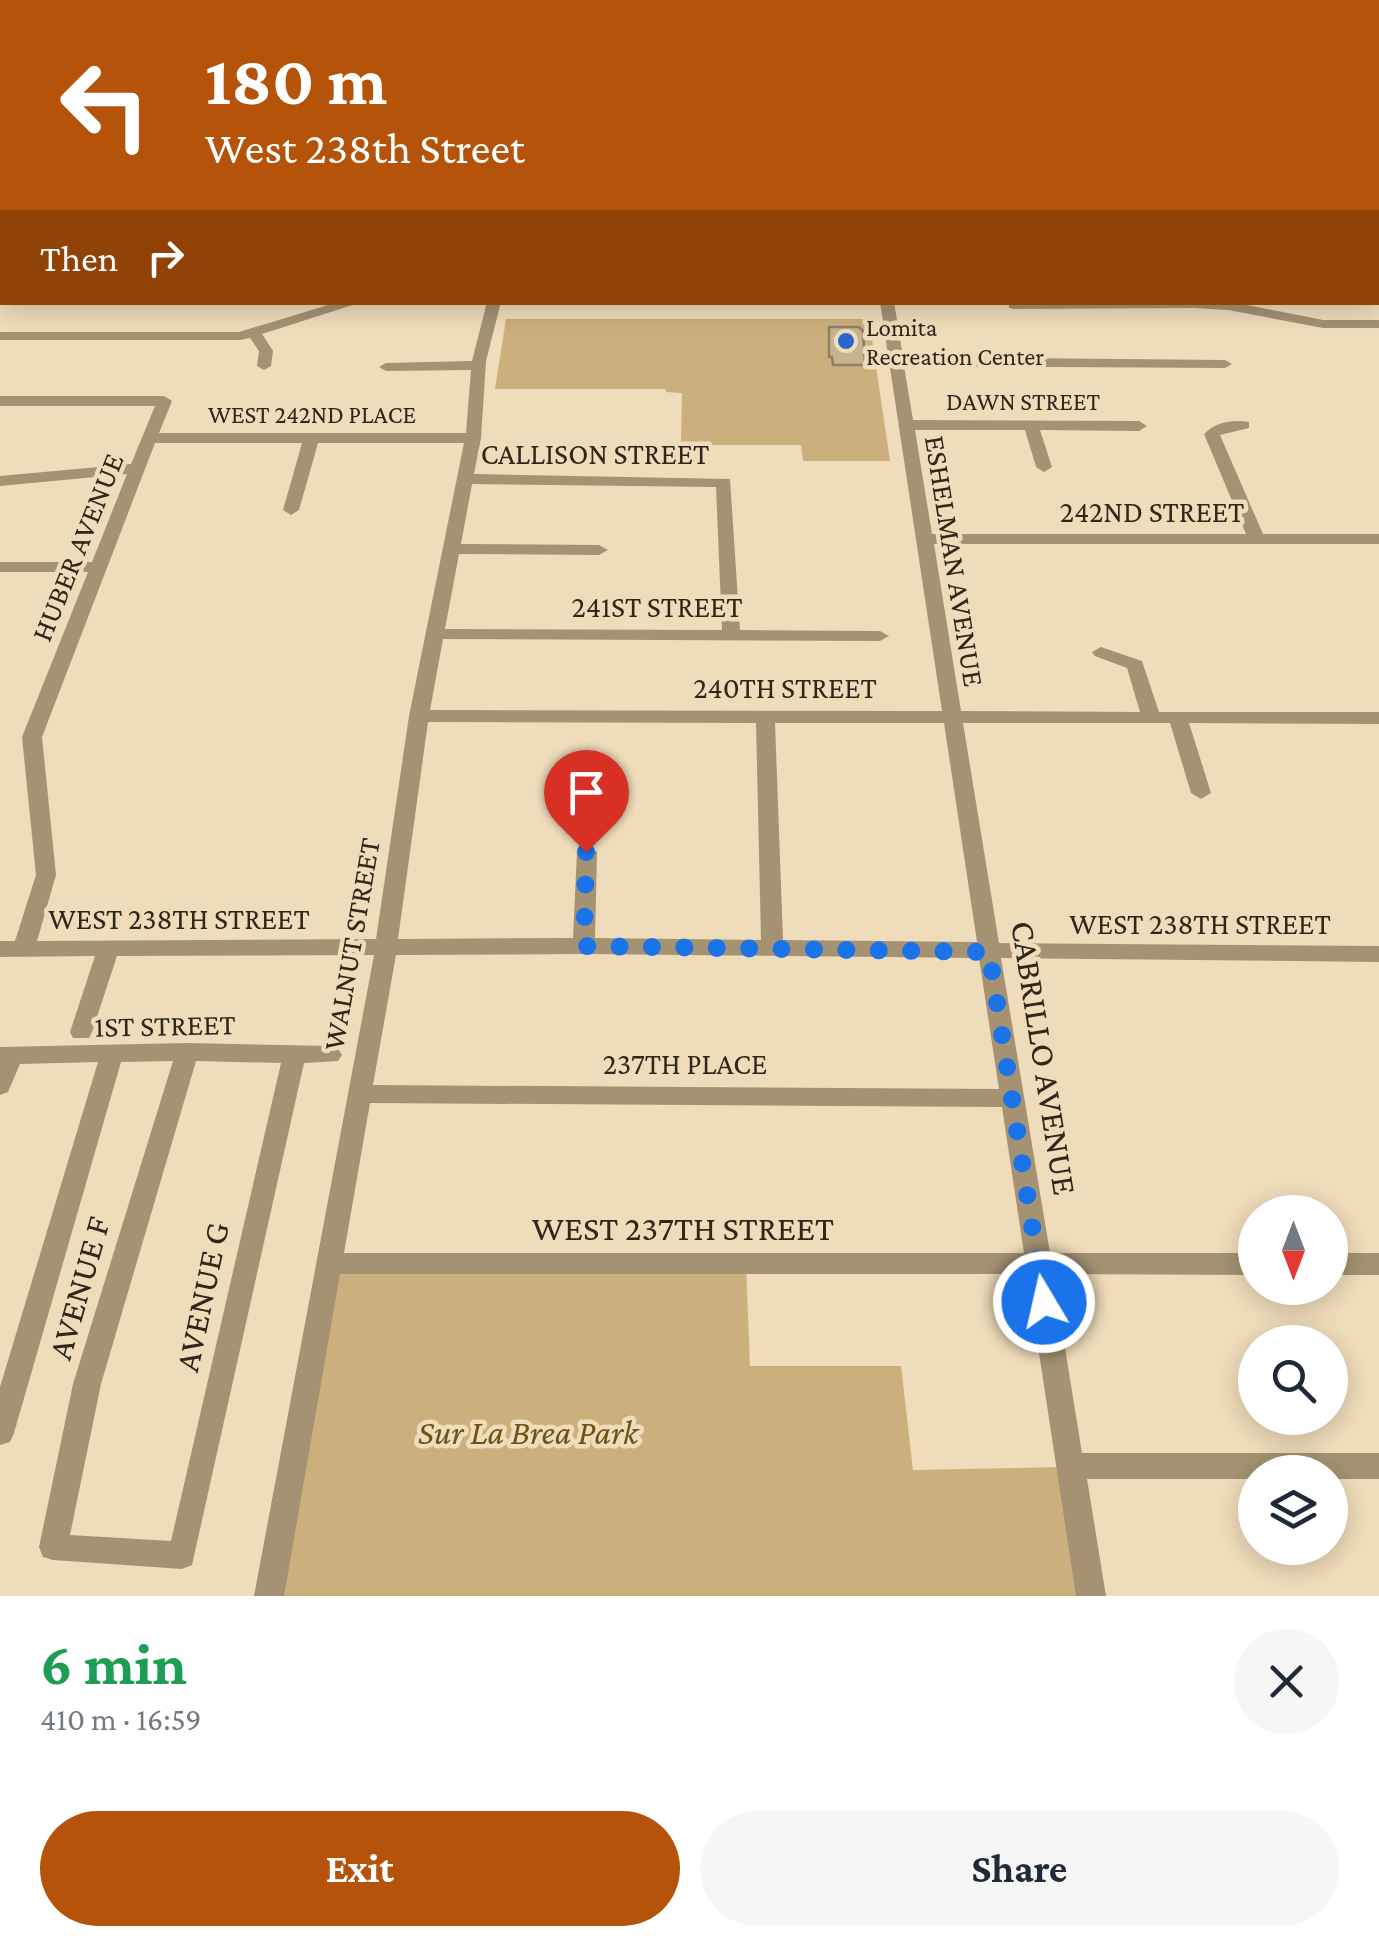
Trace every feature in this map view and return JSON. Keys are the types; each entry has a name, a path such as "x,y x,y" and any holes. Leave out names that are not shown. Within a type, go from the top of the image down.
{"street":[{"path":"0,336 256,334 344,305"},
{"name":"WALNUT STREET","path":"270,1596 386,948 419,718 473,438 479,365 493,305"},
{"name":"ESHELMAN AVENUE","path":"887,305 970,828"},
{"path":"1217,305 1262,307 1324,324 1379,324"},
{"path":"256,334 266,351 264,366"},
{"path":"896,362 1226,364"},
{"path":"386,366 479,365"},
{"name":"HUBER AVENUE","path":"0,401 164,401 32,737 46,875 24,948"},
{"name":"DAWN STREET","path":"906,425 1139,426"},
{"path":"1244,425 1220,428 1212,434 1257,539"},
{"path":"1031,426 1044,466"},
{"name":"WEST 242ND PLACE","path":"150,438 473,438"},
{"path":"291,510 311,440"},
{"path":"0,480 138,468"},
{"name":"CALLISON STREET","path":"465,480 724,482 731,633"},
{"name":"242ND STREET","path":"924,539 1379,539"},
{"path":"450,548 599,550"},
{"path":"0,567 98,567"},
{"name":"241ST STREET","path":"434,634 880,636"},
{"path":"1101,652 1134,665 1151,718"},
{"path":"764,716 772,947"},
{"name":"240TH STREET","path":"419,718 1379,718"},
{"path":"1178,718 1200,793"},
{"name":"CABRILLO AVENUE","path":"970,828 1090,1596"},
{"path":"584,946 586,852"},
{"name":"WEST 238TH STREET","path":"0,950 584,946 1379,954"},
{"path":"81,1032 108,949"},
{"name":"1ST STREET","path":"6,1056 187,1052 330,1055"},
{"name":"AVENUE F","path":"182,1556 53,1547 87,1384 187,1052"},
{"name":"AVENUE G","path":"182,1556 294,1054"},
{"path":"0,1086 6,1056"},
{"path":"0,1433 111,1056"},
{"name":"237TH PLACE","path":"358,1094 1012,1098"},
{"name":"WEST 237TH STREET","path":"329,1263 1238,1264"},
{"path":"1348,1264 1379,1264"},
{"path":"1070,1466 1379,1466"}],"green space":[{"path":"506,319 869,319 890,461 803,461 801,445 681,445 682,393 665,389 495,389"},
{"name":"Sur La Brea Park","path":"746,1265 750,1366 901,1366 913,1470 1063,1467 1084,1596 273,1596 331,1266"}],"building":[{"name":"Lomita Recreation Center","path":"829,327 859,327 863,331 865,365 833,365 829,357"}],"place":[{"name":"Lomita Recreation Center","path":"846,341"}],"route":[{"path":"586,852 584,946 989,952 1044,1302"}]}
